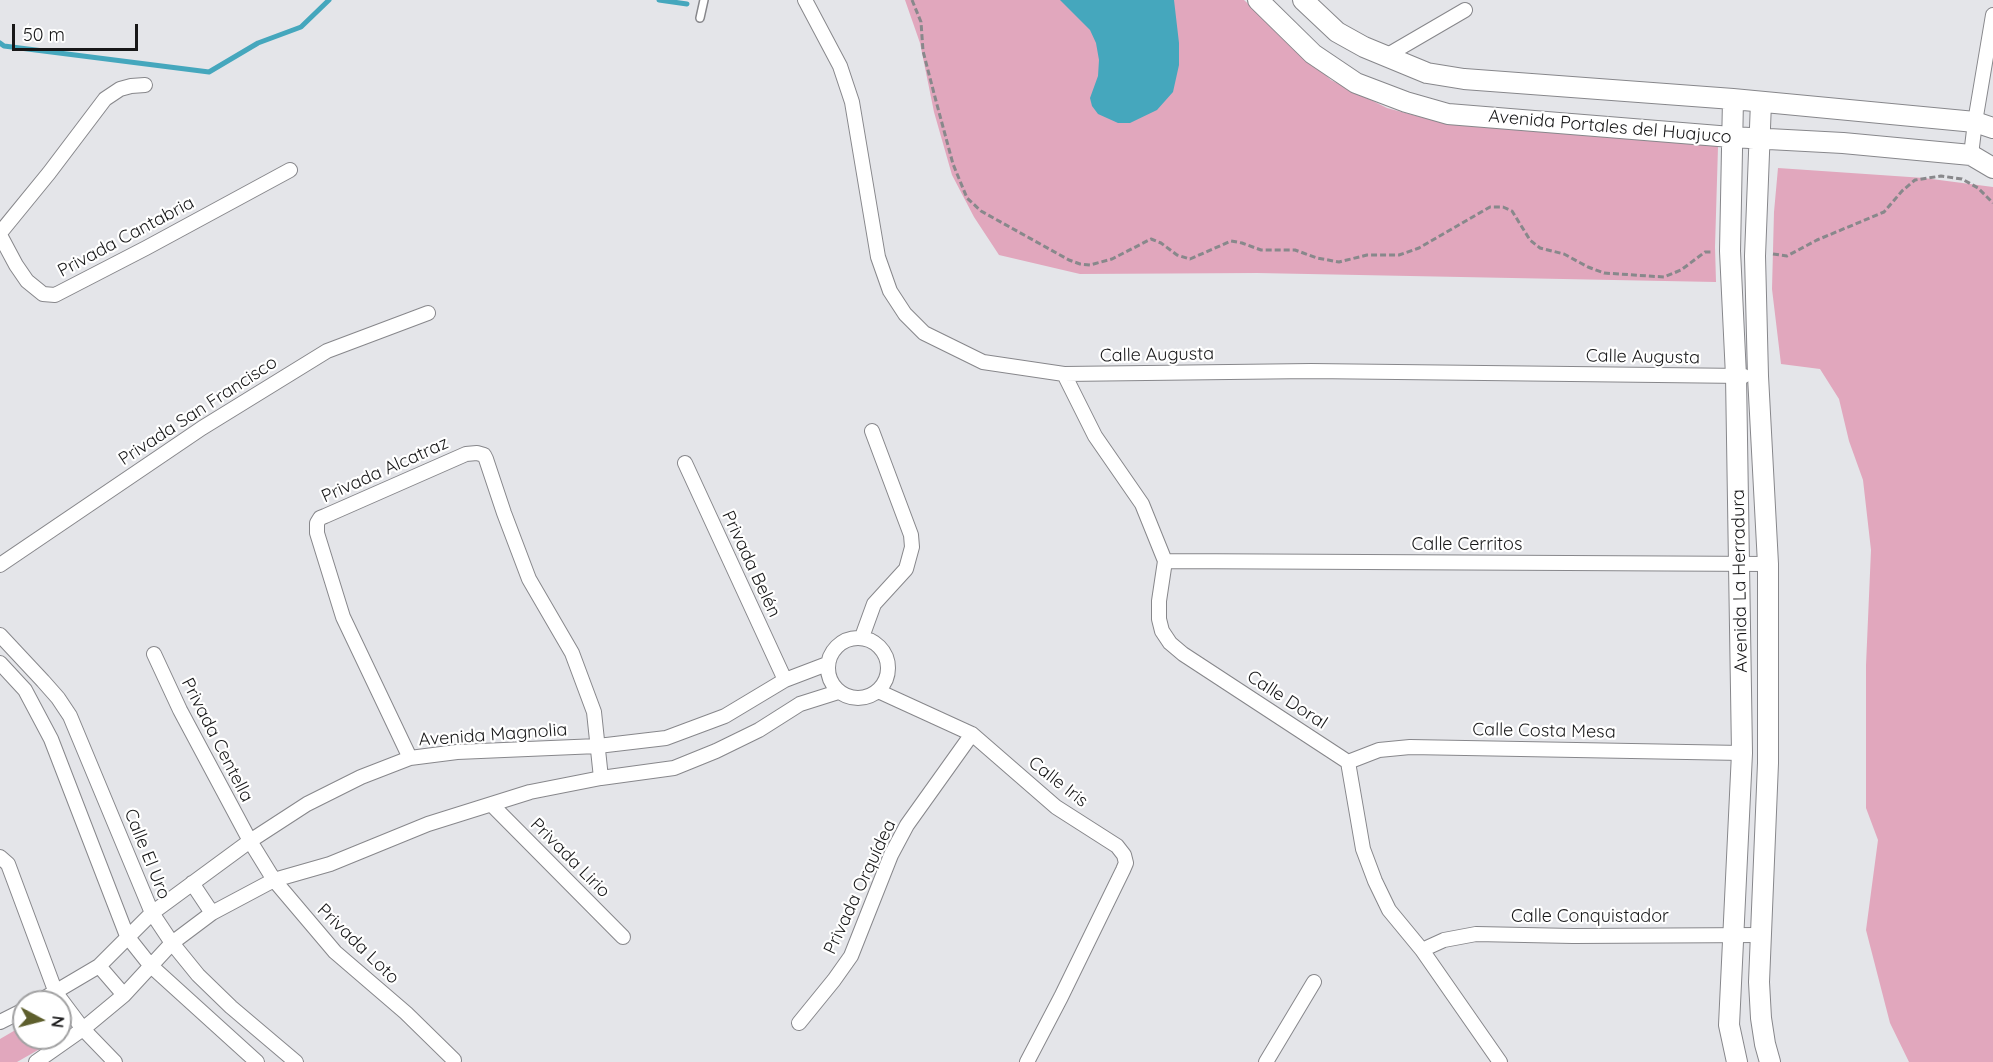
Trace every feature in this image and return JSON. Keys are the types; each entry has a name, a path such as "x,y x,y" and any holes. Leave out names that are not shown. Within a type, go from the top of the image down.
{"street":[{"name":"Calle Augusta","path":"805,0 840,66 852,102 878,257 890,291 905,314 924,333 983,362 1064,374 1311,371 1758,376"},
{"name":"Avenida Portales del Huajuco","path":"1258,0 1313,54 1356,83 1406,102 1448,114 1731,137 1843,143 1971,155 1993,168"},
{"name":"Avenida Portales del Huajuco","path":"1303,0 1337,32 1364,47 1427,73 1464,79 1732,99 1984,125"},
{"path":"1386,56 1465,10"},
{"path":"1971,155 1984,125 1993,15"},
{"name":"Privada Cantabria","path":"145,85 120,89 105,99 0,234 16,266 27,281 43,294 55,295 290,170"},
{"name":"Avenida La Herradura","path":"1732,99 1730,251 1736,376 1742,753 1729,1025 1737,1062"},
{"name":"Avenida La Herradura","path":"1761,102 1755,256 1758,376 1768,564 1768,763 1759,982 1761,1018 1770,1062"},
{"name":"Privada San Francisco","path":"0,565 202,428 327,351 428,312"},
{"path":"1064,374 1095,436 1142,504 1166,561"},
{"path":"862,637 874,604 906,569 912,547 911,535 872,431"},
{"name":"Privada Alcatraz","path":"410,758 343,617 317,533 317,523 320,518 472,453 484,455 529,579 572,653 594,711 601,778"},
{"name":"Privada Belén","path":"685,463 785,680"},
{"name":"Calle Cerritos","path":"1166,561 1740,566 1768,564"},
{"name":"Calle Doral","path":"1166,561 1159,601 1159,619 1162,631 1170,643 1183,654 1348,762"},
{"name":"Calle El Uro","path":"0,635 44,681 70,716 152,913 172,943 198,975 296,1062"},
{"path":"862,637 879,645 885,653 888,673 878,691 858,699 838,692 831,684 827,664 835,647 843,641 862,637"},
{"name":"Privada Centella","path":"154,654 180,710 250,841"},
{"path":"0,663 25,690 51,739 127,936 150,965 257,1062"},
{"name":"Avenida Magnolia","path":"60,990 81,975 99,966 152,913 250,841 307,804 361,777 410,758 457,752 598,746 666,738 725,716 785,680 827,664"},
{"name":"Calle Iris","path":"878,691 972,734 1056,807 1117,846 1124,855 1126,863 1123,870 1027,1062"},
{"path":"36,1062 83,1029 124,995 172,943 212,913 274,880 330,864 428,824 530,792 601,778 674,768 717,751 759,730 800,704 838,692"},
{"name":"Privada Orquídea","path":"799,1023 851,956 891,855 907,825 972,734"},
{"name":"Calle Costa Mesa","path":"1348,762 1379,750 1410,747 1742,753"},
{"path":"1348,762 1363,849 1389,910 1422,950 1500,1062"},
{"name":"Privada Lirio","path":"492,805 623,937"},
{"name":"Privada Loto","path":"250,841 274,880 334,952 406,1013 454,1060"},
{"path":"0,857 8,864 55,990"},
{"path":"192,883 212,913"},
{"name":"Calle Conquistador","path":"1422,950 1443,940 1476,934 1760,935"},
{"path":"99,966 124,995"},
{"path":"1266,1062 1314,982"},
{"path":"72,1014 115,1062"}],"lane":[{"path":"700,18 704,0"}],"path":[{"path":"912,0 921,22 923,51 953,164 967,198 981,210 1080,264 1090,265 1112,259 1151,239 1161,243 1177,255 1190,259 1231,241 1261,250 1295,250 1317,258 1339,262 1367,255 1399,255 1419,248 1490,207 1503,207 1512,211 1530,240 1540,248 1564,254 1604,273 1664,277 1681,270 1705,252 1730,251"},
{"path":"1755,256 1772,254 1787,256 1817,240 1884,212 1902,190 1915,180 1941,176 1962,179 1978,188 1993,203"}],"shaded area":[{"path":"905,0 1244,0 1331,80 1387,108 1424,118 1469,124 1711,142 1718,147 1716,282 1257,273 1080,274 999,255 974,217 952,175 934,112 920,43"},
{"path":"1778,168 1924,178 1993,187 1993,1062 1909,1062 1890,1023 1866,930 1878,840 1866,808 1866,665 1871,550 1863,480 1849,441 1839,399 1820,369 1781,364 1772,289 1774,212"},
{"path":"12,1032 12,1050 38,1050 17,1062 0,1062 0,1039"}],"water":[{"path":"1060,0 1174,0 1179,65 1173,92 1157,110 1130,123 1118,123 1098,114 1090,98 1098,76 1099,60 1096,43 1090,30"}],"waterway":[{"path":"0,43 4,46 209,72 258,43 301,27 329,0"},
{"path":"659,0 687,4"}]}
